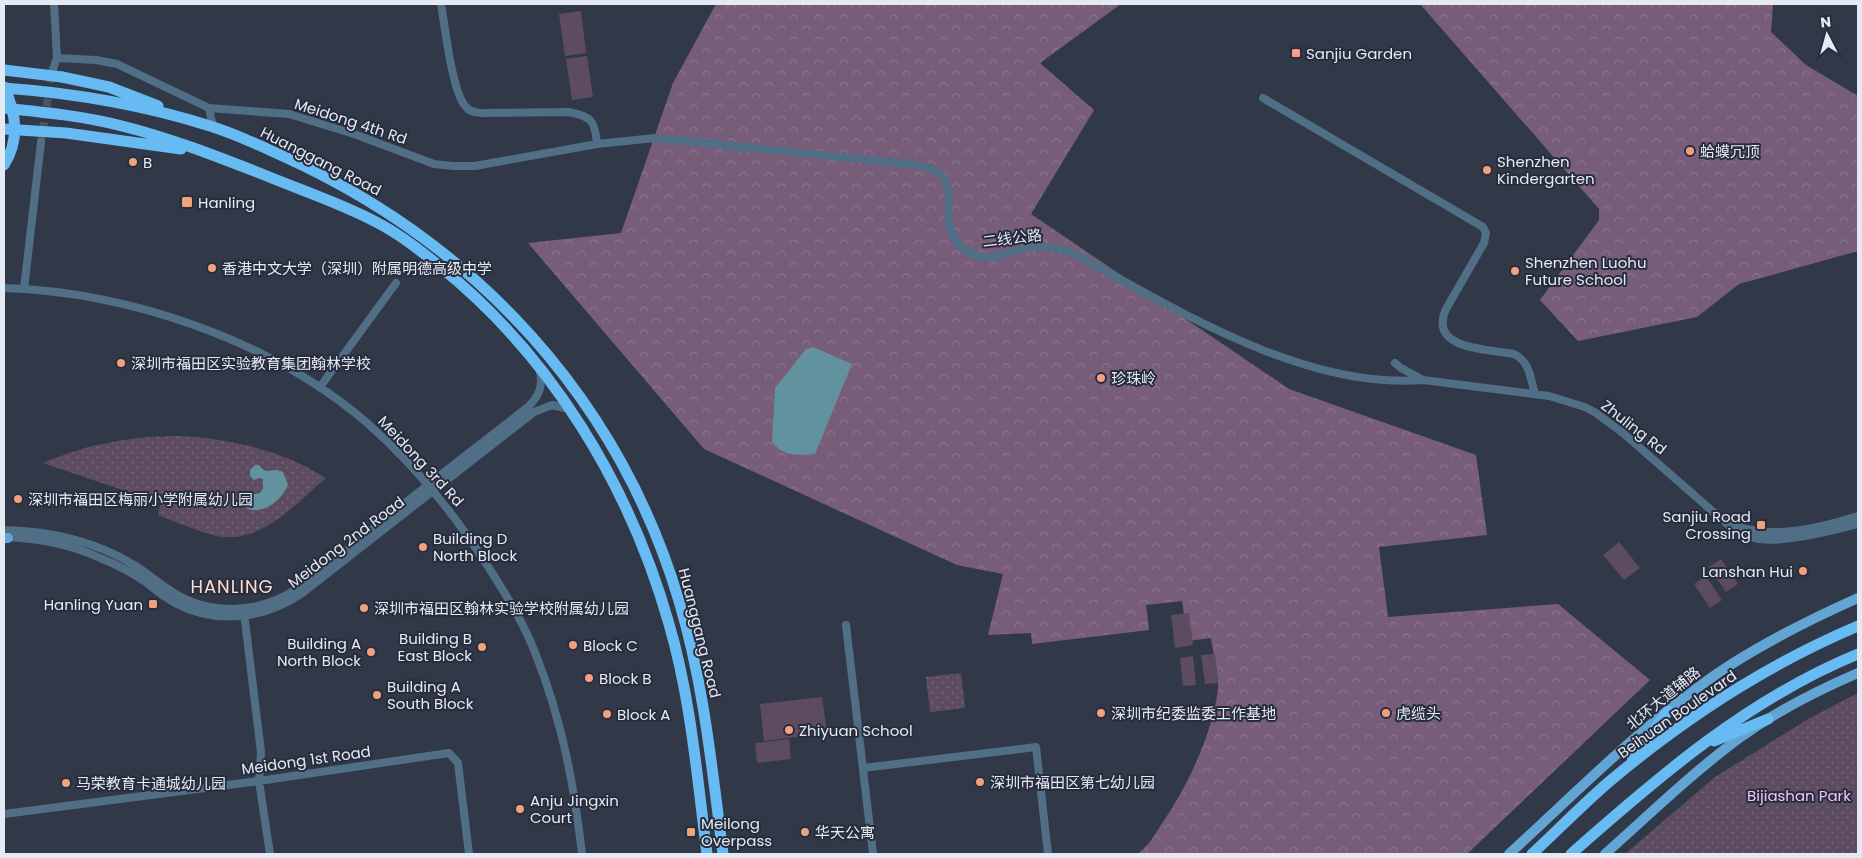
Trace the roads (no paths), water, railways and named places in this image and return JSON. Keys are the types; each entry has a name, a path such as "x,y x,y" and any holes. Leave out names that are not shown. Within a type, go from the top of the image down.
{"highway":[{"path":"4,70 57,74 109,87 185,118"},
{"path":"4,87 12,108 14,134 11,149 4,165"},
{"name":"Huanggang Road","path":"4,87 67,94 185,118 213,127 275,153 344,186 410,228 455,262 486,289 541,347 586,405 615,451 642,504 664,555 679,601 699,682 723,854"},
{"name":"Huanggang Road","path":"4,108 87,118 157,136 211,154 348,209 378,223 402,238 452,276 486,306 539,367 571,410 589,439 626,508 657,585 681,669 689,714 707,854"},
{"path":"4,129 96,136 211,154"},
{"name":"Beihuan Boulevard","path":"1532,854 1610,782 1680,727 1720,699 1786,661 1858,626"},
{"path":"1571,854 1631,800 1698,747 1761,705 1858,654"},
{"path":"1610,782 1646,741 1668,711"},
{"path":"1698,747 1768,719"}],"main road":[{"name":"北环大道辅路","path":"1509,854 1593,776 1668,711 1756,649 1858,598"},
{"path":"1605,854 1713,759 1768,719 1826,687 1858,673"}],"street":[{"path":"54,4 57,74"},
{"path":"441,4 455,82 466,108 472,112 481,113 568,112 580,114 592,122 596,132 597,144"},
{"name":"Meidong 4th Rd","path":"57,58 96,60 117,64 209,108 289,114 354,134 434,164 458,167 475,166 506,162 597,144"},
{"path":"1263,98 1483,227 1486,233 1484,243 1446,309 1442,319 1443,329 1450,339 1460,344 1514,354 1520,357 1528,365 1535,394"},
{"path":"209,108 213,127"},
{"name":"二线公路","path":"597,144 655,138 925,167 941,174 945,179 949,197 948,224 952,236 960,246 973,255 983,258 1022,248 1046,246 1058,248 1073,253 1173,307 1289,361 1329,372 1366,378 1407,381 1422,380"},
{"path":"24,289 42,142"},
{"path":"320,387 396,283"},
{"name":"Meidong 3rd Rd","path":"4,288 70,293 110,301 191,324 252,350 320,387 377,432 428,484 470,538 494,576 536,652 556,715 571,773 582,854"},
{"name":"Zhuling Rd","path":"1395,363 1422,380 1535,394 1573,402 1596,413 1623,433 1734,530 1759,539 1775,540 1808,536 1858,524"},
{"name":"Meidong 2nd Road","path":"5,536 55,544 100,558 134,575 175,603 194,612 225,617 244,613 297,589 534,400 541,389 539,367"},
{"name":"Meidong 2nd Road","path":"244,613 258,614 276,608 302,594 534,412 552,405 571,410"},
{"name":"Zhuling Rd","path":"1724,521 1744,529 1773,532 1828,525 1858,516"},
{"path":"244,613 261,752 260,781 270,854"},
{"path":"846,625 873,854"},
{"path":"863,768 1036,747 1048,854"},
{"name":"Meidong 1st Road","path":"4,814 260,781 449,753 458,763 469,854"}],"tunnel":[{"path":"41,142 52,72"}],"place":[{"name":"Sanjiu Garden","path":"1296,53"},
{"name":"蛤蟆冗顶","path":"1690,151"},
{"name":"B","path":"133,162"},
{"name":"Shenzhen Kindergarten","path":"1487,170"},
{"name":"Hanling","path":"187,202"},
{"name":"香港中文大学（深圳）附属明德高级中学","path":"212,268"},
{"name":"Shenzhen Luohu Future School","path":"1515,271"},
{"name":"深圳市福田区实验教育集团翰林学校","path":"121,363"},
{"name":"珍珠岭","path":"1101,378"},
{"name":"深圳市福田区梅丽小学附属幼儿园","path":"18,499"},
{"name":"Sanjiu Road Crossing","path":"1761,525"},
{"name":"Building D North Block","path":"423,547"},
{"name":"Lanshan Hui","path":"1803,571"},
{"name":"Hanling Yuan","path":"153,604"},
{"name":"深圳市福田区翰林实验学校附属幼儿园","path":"364,608"},
{"name":"Block C","path":"573,645"},
{"name":"Building B East Block","path":"482,647"},
{"name":"Building A North Block","path":"371,652"},
{"name":"Block B","path":"589,678"},
{"name":"Building A South Block","path":"377,695"},
{"name":"深圳市纪委监委工作基地","path":"1101,713"},
{"name":"虎缆头","path":"1386,713"},
{"name":"Block A","path":"607,714"},
{"name":"Zhiyuan School","path":"789,730"},
{"name":"深圳市福田区第七幼儿园","path":"980,782"},
{"name":"马荣教育卡通城幼儿园","path":"66,783"},
{"name":"Anju Jingxin Court","path":"520,809"},
{"name":"Meilong Overpass","path":"691,832"},
{"name":"华天公寓","path":"805,832"}],"district":[{"name":"HANLING","path":"232,586"}],"park label":[{"name":"Bijiashan Park","path":"1799,795"}]}
